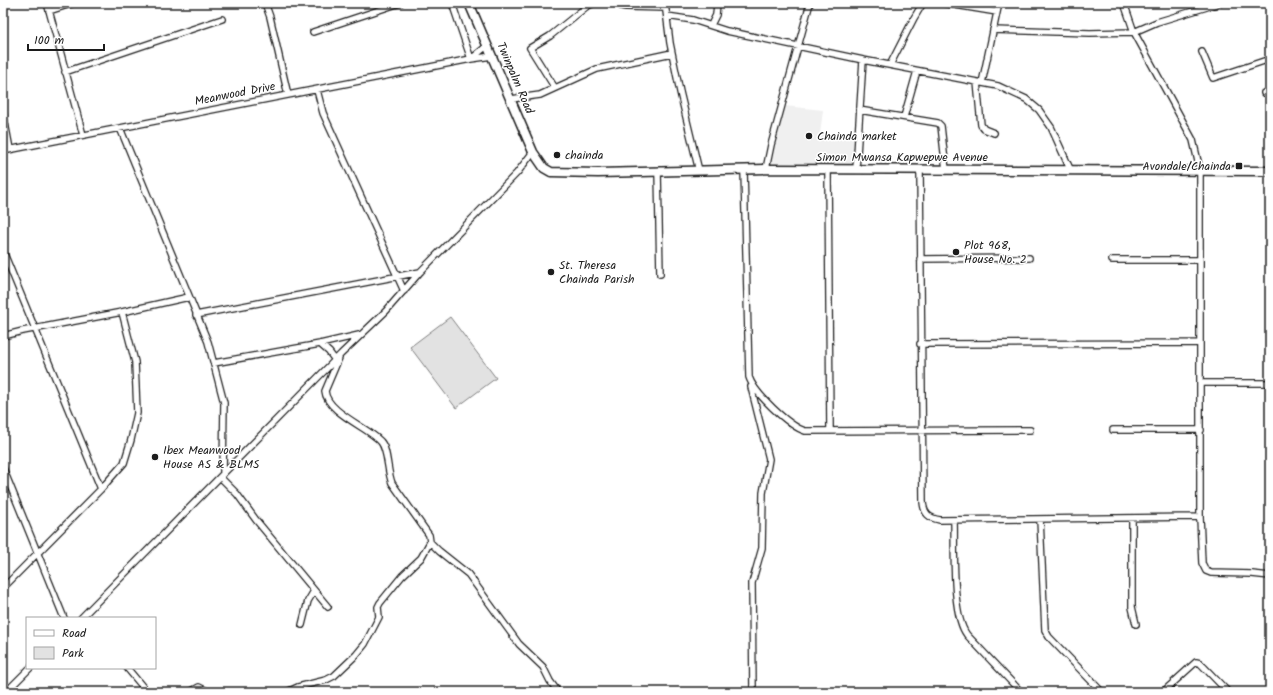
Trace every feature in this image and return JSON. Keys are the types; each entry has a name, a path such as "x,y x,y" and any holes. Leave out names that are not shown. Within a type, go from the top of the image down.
{"main road":[{"name":"Twinpalm Road","path":"469,3 538,162"},
{"name":"Simon Mwansa Kapwepwe Avenue","path":"538,162 544,168 557,173 766,169 1070,169 1270,171"}],"street":[{"path":"47,3 83,135"},
{"path":"49,12 74,3"},
{"path":"265,3 270,17 288,95"},
{"path":"313,32 400,3"},
{"path":"452,3 471,59 488,45"},
{"path":"555,88 530,48 555,32 586,7 594,3"},
{"path":"618,3 621,6 626,7 665,6 672,53 699,171"},
{"path":"711,25 716,15 718,3"},
{"path":"766,169 771,145 810,3"},
{"path":"890,65 923,3"},
{"path":"943,3 997,12"},
{"path":"994,133 984,129 981,125 980,82 999,3"},
{"path":"1124,3 1134,32 1193,140 1200,170 1200,517 1202,563 1206,571 1211,573 1270,576"},
{"path":"993,30 1090,33 1134,32 1157,22 1220,3"},
{"path":"667,16 693,20 798,47 991,84 1017,94 1039,110 1051,127 1070,169"},
{"path":"65,72 222,19"},
{"path":"1202,52 1213,78 1270,59"},
{"path":"511,99 540,95 597,69 672,53"},
{"name":"Meanwood Drive","path":"3,151 492,56"},
{"path":"856,170 863,60"},
{"path":"904,116 917,71"},
{"path":"316,90 323,113 404,291"},
{"path":"859,110 904,116 940,124 946,170"},
{"path":"3,112 10,150"},
{"path":"120,128 188,297 208,342 224,403 222,475 328,607"},
{"path":"82,617 404,291 420,272 517,173 533,152"},
{"path":"744,170 749,378 769,459 763,493 762,548 752,583 753,692"},
{"path":"828,170 830,430"},
{"path":"920,170 920,344 923,508 929,518 954,520 1200,517"},
{"path":"658,171 660,274"},
{"path":"3,251 101,489"},
{"path":"920,259 1029,258"},
{"path":"1112,260 1200,260"},
{"path":"196,314 420,272"},
{"path":"3,336 188,297"},
{"path":"3,588 101,489 124,463 132,440 137,413 135,362 122,312"},
{"path":"214,363 320,344 360,335"},
{"path":"920,344 1200,343"},
{"path":"320,344 335,360"},
{"path":"341,354 326,387 325,395 328,400 353,423 381,442 384,447 392,483 429,535 430,542 468,574 519,644 543,667 550,681 558,692"},
{"path":"749,378 755,390 795,427 805,431 1030,430"},
{"path":"1200,383 1270,383"},
{"path":"1113,430 1200,430"},
{"path":"3,468 39,553 64,617"},
{"path":"1132,518 1132,607 1136,624"},
{"path":"1040,519 1045,630 1102,692"},
{"path":"954,520 956,601 962,627 1021,692"},
{"path":"287,692 330,678 356,655 365,644 379,617 378,607 380,603 402,576 421,558 430,542"},
{"path":"302,625 306,607 314,591"},
{"path":"89,610 91,617"},
{"path":"1163,692 1196,662 1200,663 1228,692"},
{"path":"6,692 29,669"},
{"path":"128,669 148,692"},
{"path":"190,692 200,686 209,692"}],"shaded area":[{"name":"Chainda market","path":"785,106 823,110 820,134 859,138 856,164 771,164"}],"green space":[{"path":"450,317 496,378 456,408 410,347"}],"place":[{"name":"Chainda market","path":"809,136"},
{"name":"chainda","path":"557,155"},
{"name":"Avondale/Chainda","path":"1239,166"},
{"name":"Plot 968, House No. 2","path":"956,252"},
{"name":"St. Theresa Chainda Parish","path":"551,272"},
{"name":"Ibex Meanwood House AS & BLMS","path":"155,457"}]}
